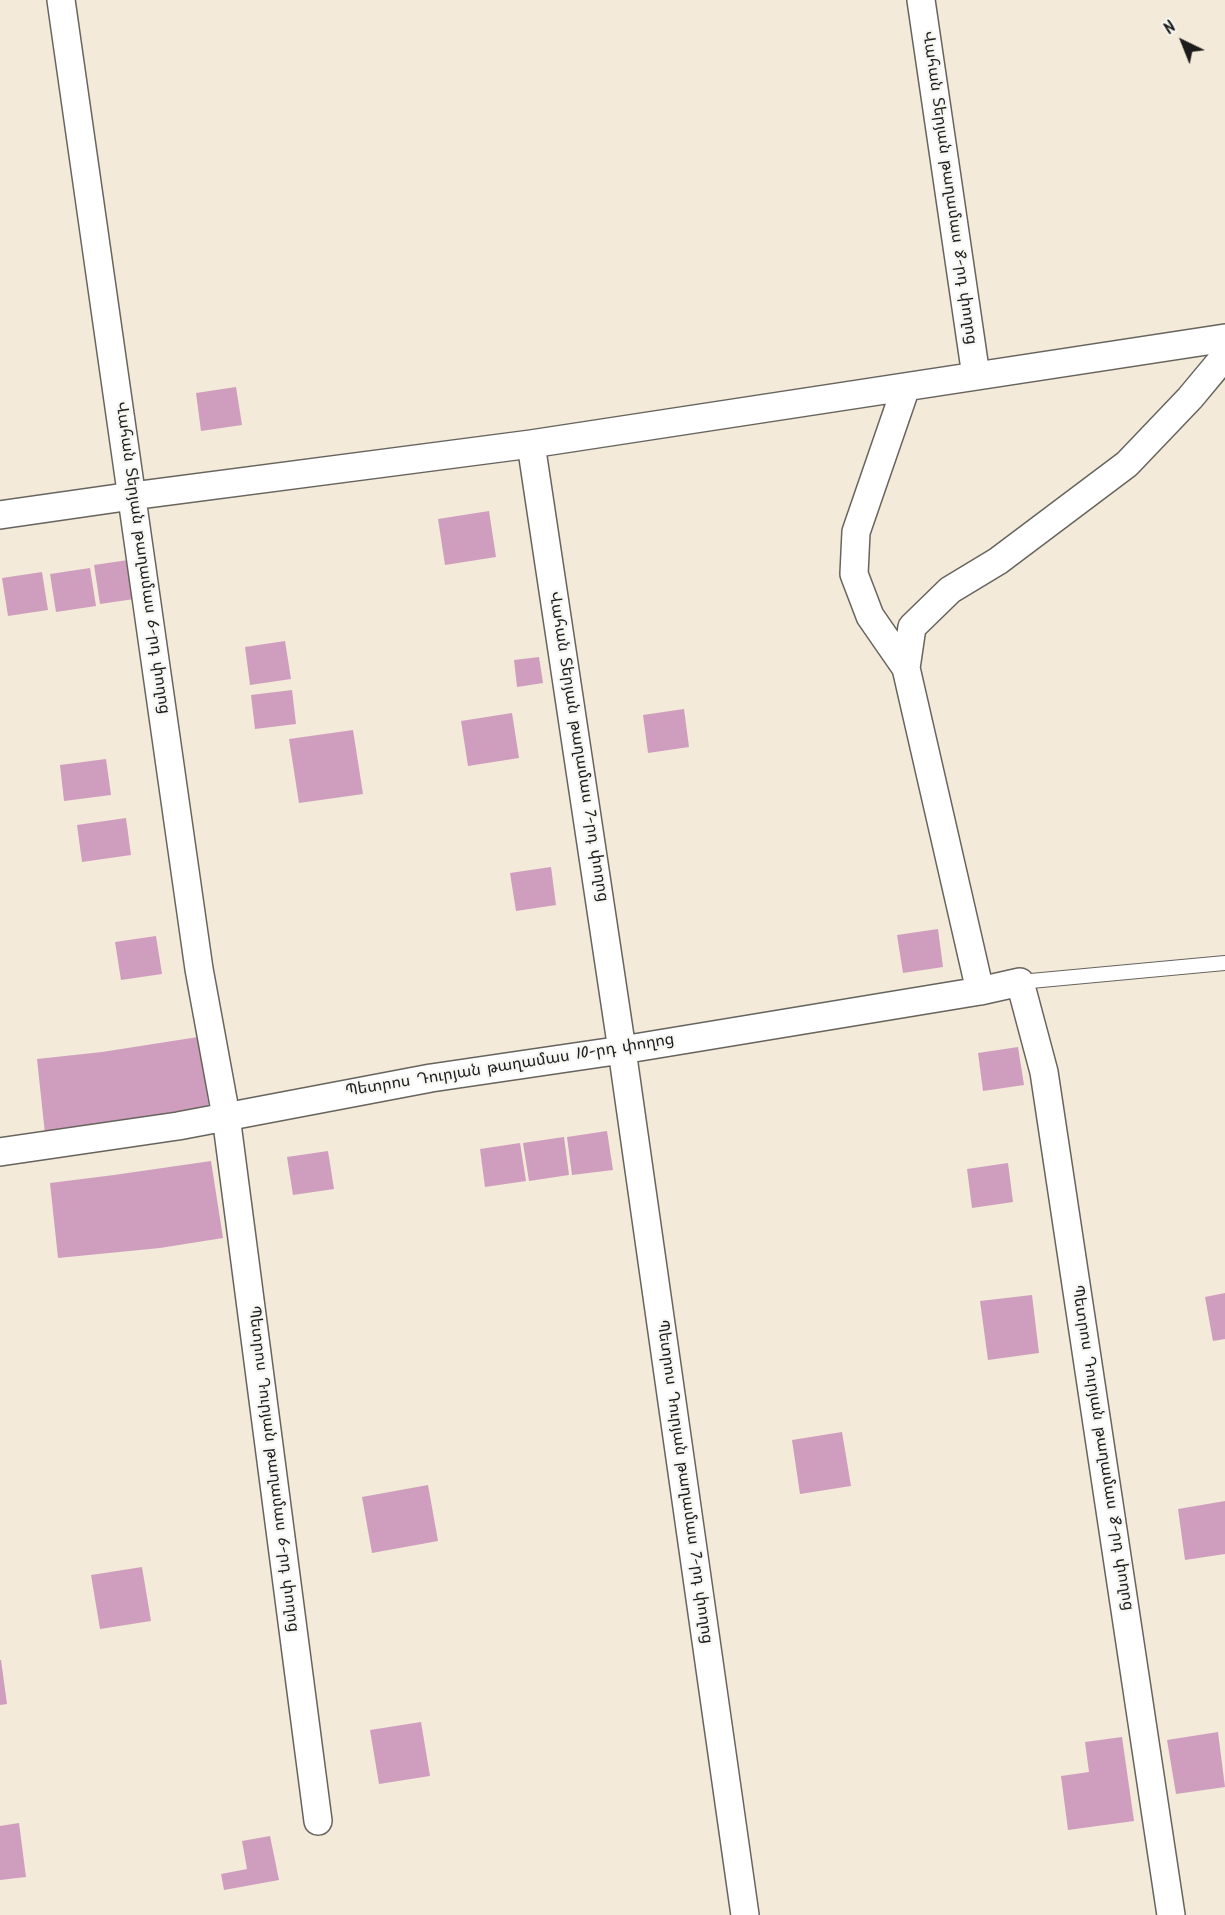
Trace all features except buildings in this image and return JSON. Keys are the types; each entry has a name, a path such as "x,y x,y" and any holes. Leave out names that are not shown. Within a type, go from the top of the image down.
{"street":[{"name":"Վահան Տերյան թաղամաս 6-րդ փողոց","path":"61,0 199,969 226,1116"},
{"name":"Վահան Տերյան թաղամաս 8-րդ փողոց","path":"921,0 976,376"},
{"path":"0,515 531,444 1225,338"},
{"path":"980,991 906,668 912,627 950,590 998,561 1127,464 1190,398 1225,356"},
{"path":"906,387 856,532 854,574 870,616 906,668"},
{"name":"Վահան Տերյան թաղամաս 7-րդ փողոց","path":"531,444 622,1050"},
{"name":"Պետրոս Դուրյան թաղամաս 10-րդ փողոց","path":"0,1152 178,1126 431,1078 622,1050 980,991 1020,982"},
{"name":"Պետրոս Դուրյան թաղամաս 8-րդ փողոց","path":"1020,982 1044,1072 1171,1915"},
{"name":"Պետրոս Դուրյան թաղամաս 7-րդ փողոց","path":"622,1050 745,1915"},
{"name":"Պետրոս Դուրյան թաղամաս 6-րդ փողոց","path":"226,1116 318,1821"}],"lane":[{"path":"1020,982 1225,963"}]}
